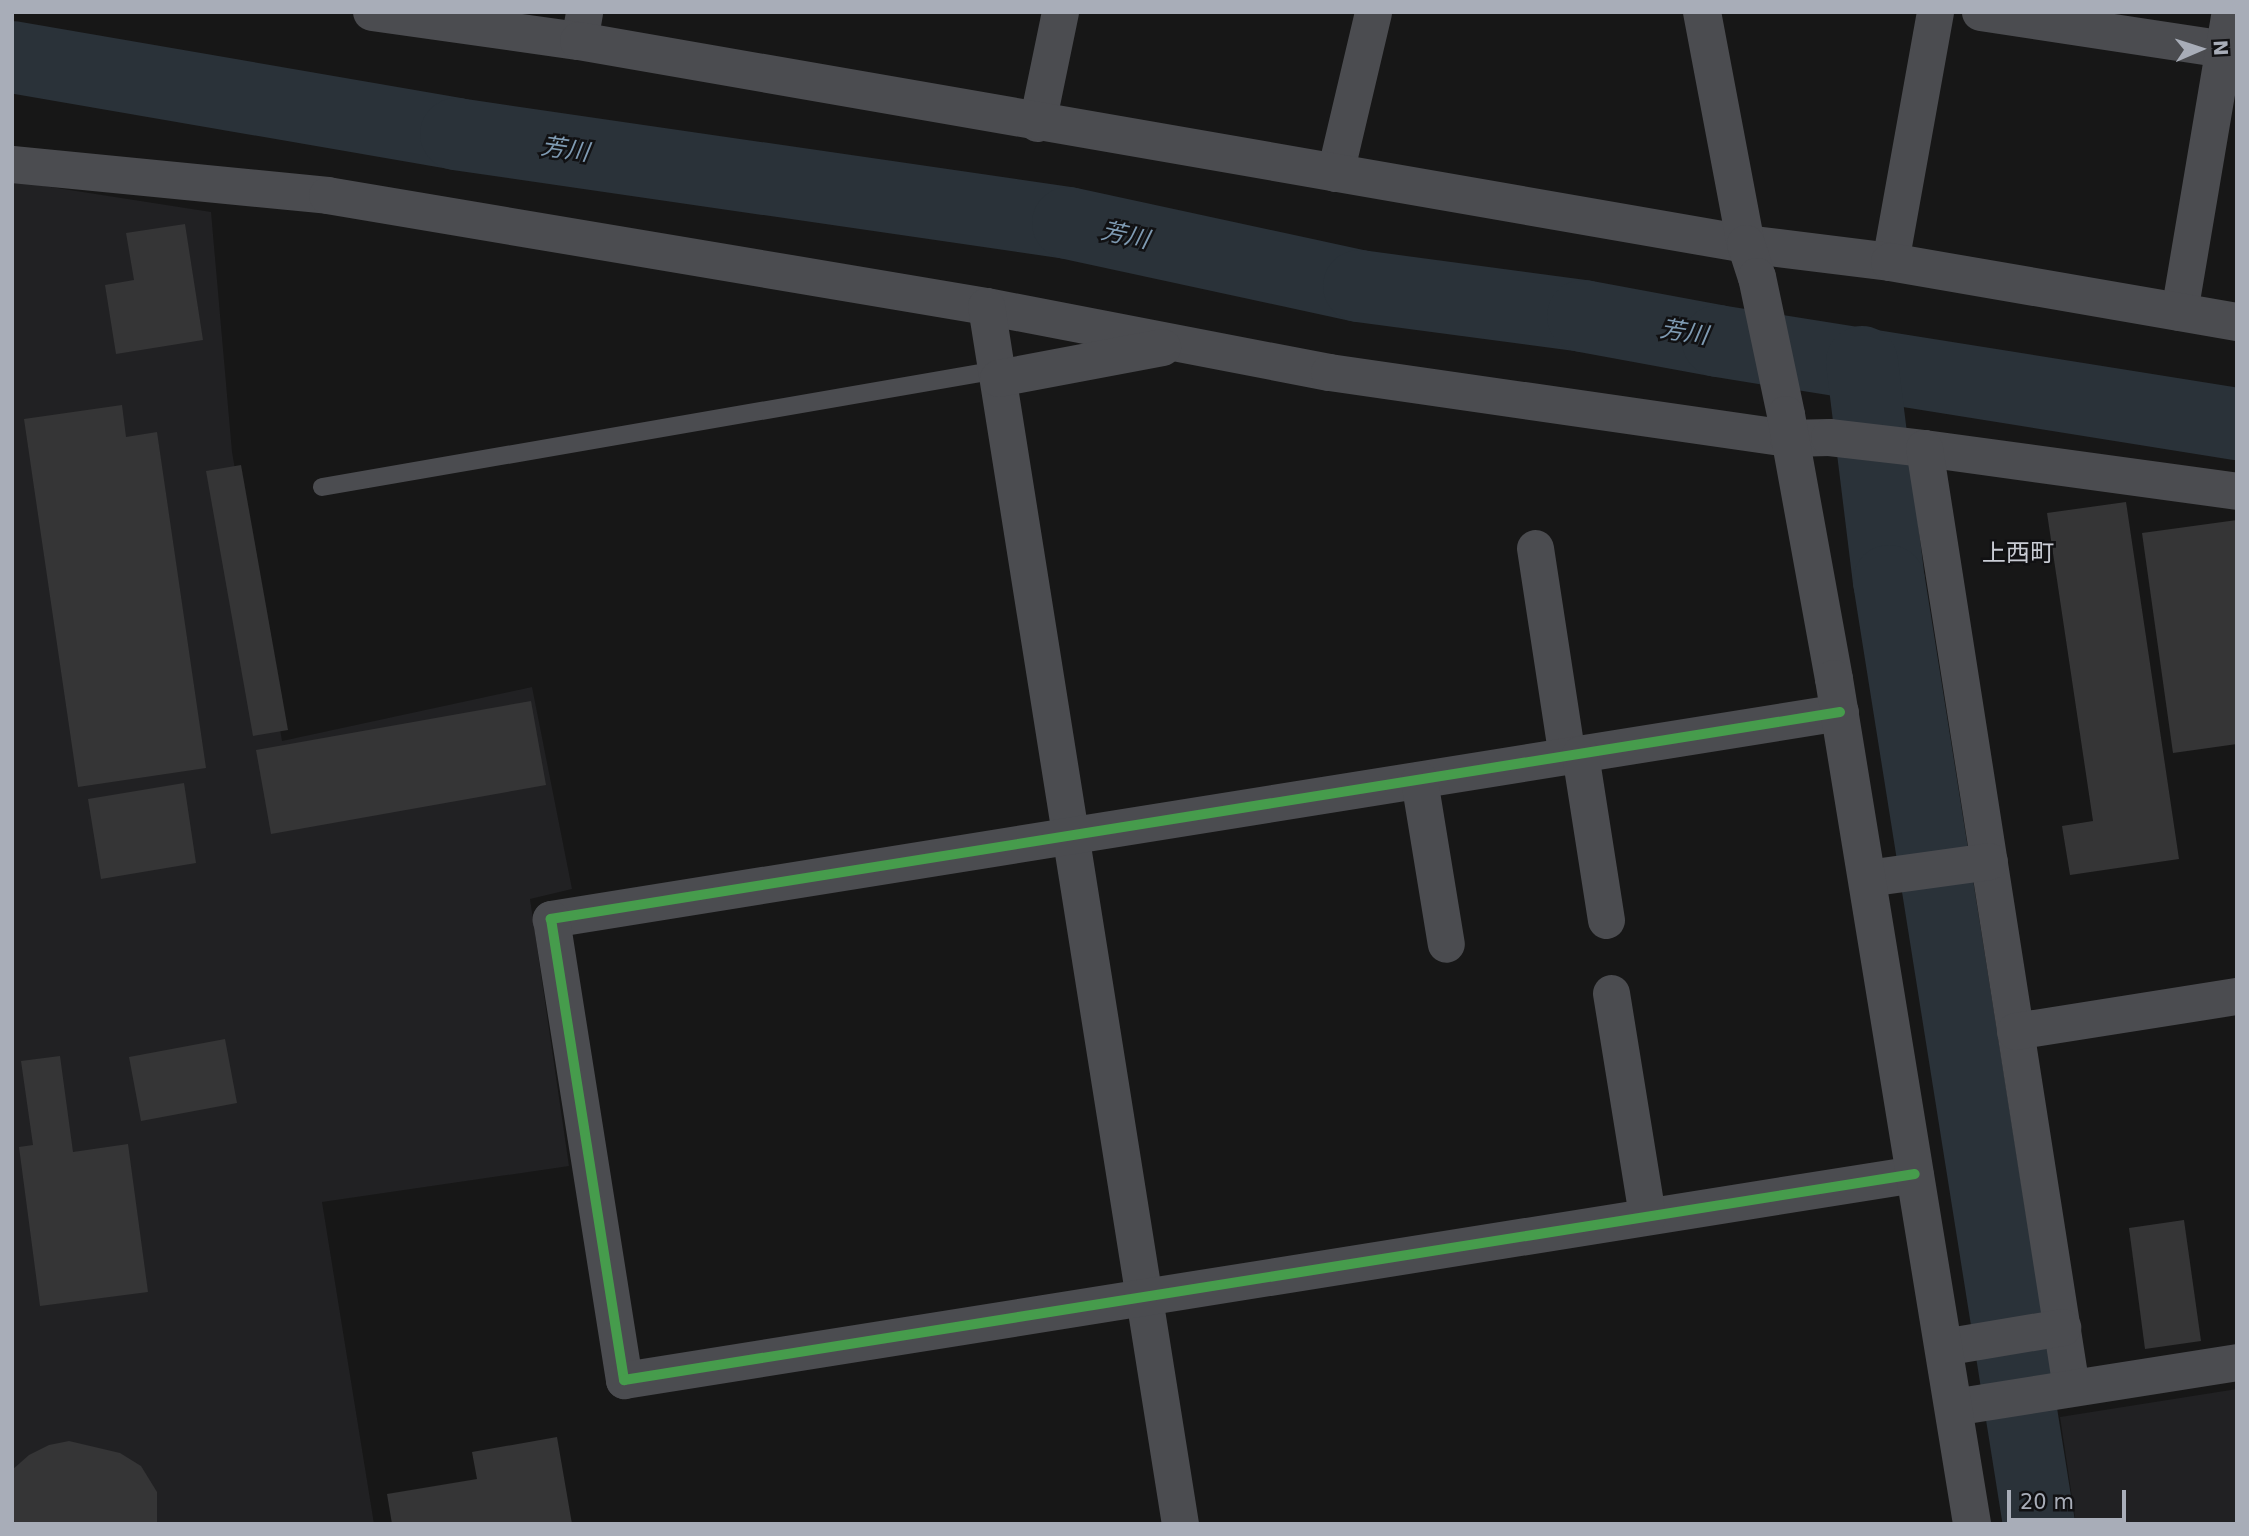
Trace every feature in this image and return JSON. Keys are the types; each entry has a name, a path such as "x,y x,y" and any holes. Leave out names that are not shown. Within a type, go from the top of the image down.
{"street":[{"path":"372,12 581,27 1037,123 1335,173 1751,260 1890,262 2237,322"},
{"path":"1037,123 1060,12"},
{"path":"1335,173 1373,12"},
{"path":"1702,12 1787,427 1840,712 1943,1347 1970,1404 1972,1524"},
{"path":"1890,262 1935,12"},
{"path":"1980,12 2230,50"},
{"path":"2179,312 2230,50 2230,12"},
{"path":"12,164 327,195 986,306 1329,372 1787,427 1829,437 2237,491"},
{"path":"986,306 1180,1524"},
{"path":"997,374 1181,343"},
{"path":"1911,446 1979,862 2015,1031 2060,1390"},
{"path":"1535,548 1606,920"},
{"path":"1840,712 551,919 624,1380 1915,1174"},
{"path":"1419,780 1446,944"},
{"path":"1867,878 1979,862"},
{"path":"1611,993 1647,1216"},
{"path":"2015,1031 2237,996"},
{"path":"1943,1347 2051,1329"},
{"path":"1970,1404 2237,1362"}],"lane":[{"path":"323,487 997,374"}],"shaded area":[{"path":"12,181 211,212 232,452 282,741 532,687 572,889 530,899 569,1166 322,1202 374,1524 12,1524"},
{"path":"2237,1389 2237,1524 2076,1524 2060,1417"}],"building":[{"path":"185,224 203,340 116,354 105,285 134,280 126,233"},
{"path":"122,405 126,437 157,432 206,768 78,787 24,419"},
{"path":"241,465 288,730 253,736 206,471"},
{"path":"2126,502 2179,859 2070,875 2062,826 2093,821 2047,513"},
{"path":"2237,520 2237,744 2173,753 2142,533"},
{"path":"531,701 546,785 271,834 256,750"},
{"path":"184,783 196,863 101,879 88,799"},
{"path":"225,1039 237,1103 141,1121 129,1057"},
{"path":"60,1056 73,1152 128,1144 148,1292 40,1306 19,1147 33,1145 21,1061"},
{"path":"2184,1220 2201,1341 2145,1349 2129,1228"},
{"path":"557,1437 572,1524 392,1524 387,1494 477,1479 472,1452"},
{"path":"69,1441 120,1453 141,1466 157,1492 157,1524 12,1524 12,1470 29,1455 49,1445"}],"waterway":[{"name":"芳川","path":"12,57 456,134 1068,223 1359,286 1583,316 1718,341 2237,424"},
{"path":"1862,362 1889,581 2039,1524"}],"cycle path":[{"path":"1840,712 551,919 624,1380 1915,1174"}],"district":[{"name":"上西町","path":"2018,554"}]}
